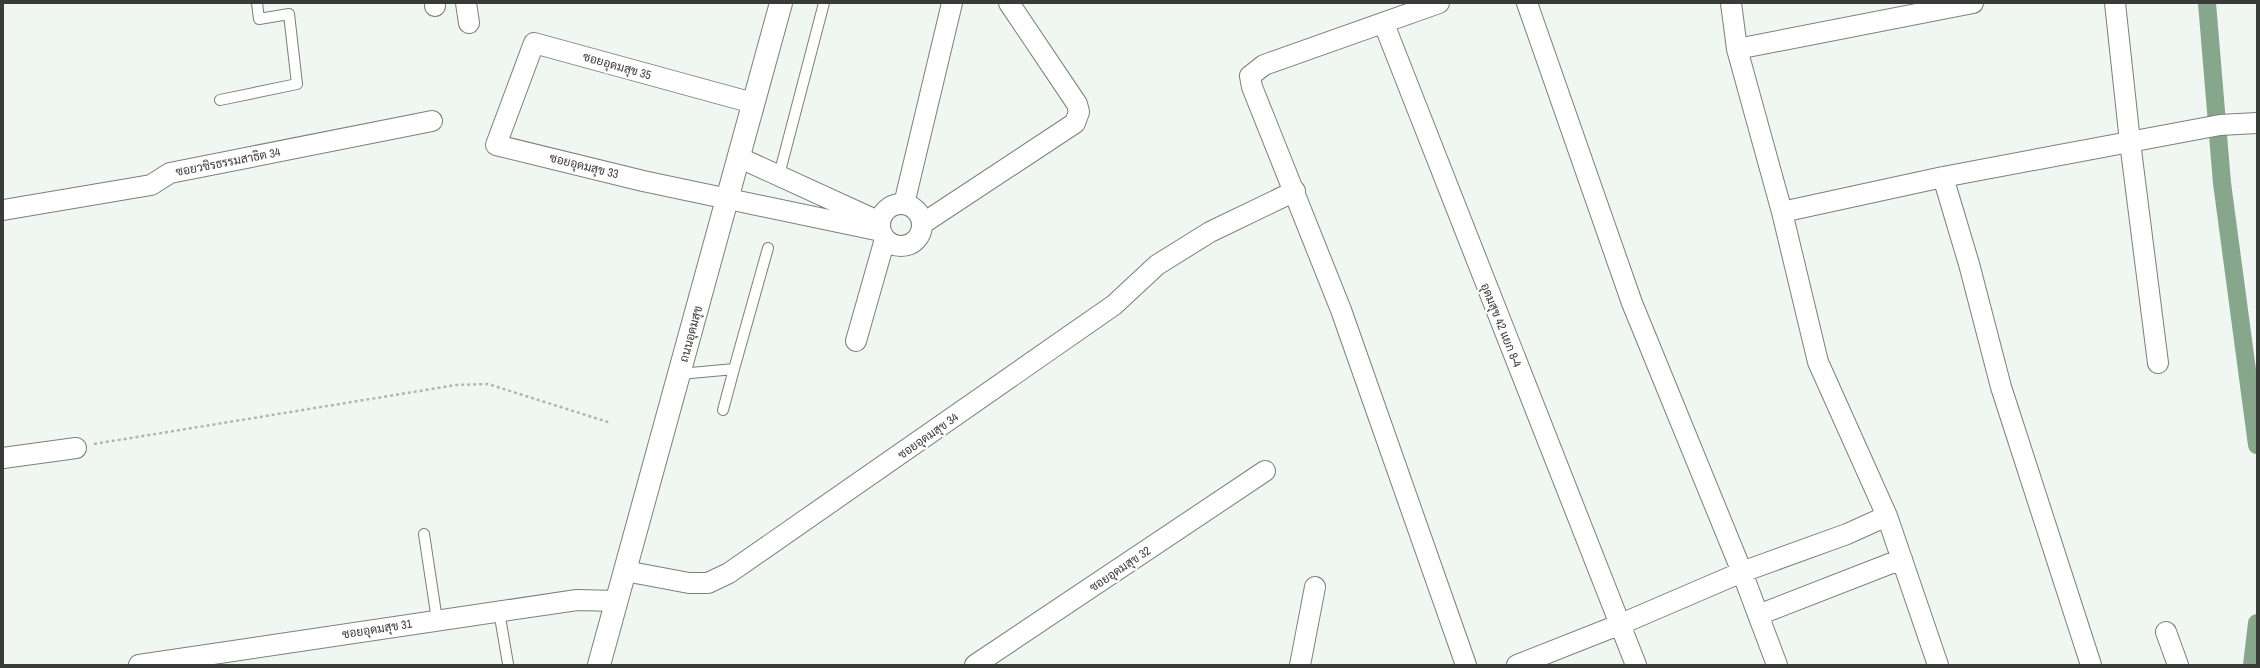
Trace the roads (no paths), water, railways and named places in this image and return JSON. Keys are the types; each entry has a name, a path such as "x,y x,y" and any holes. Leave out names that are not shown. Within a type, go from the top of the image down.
{"main road":[{"name":"ถนนอุดมสุข","path":"599,665 781,3"}],"street":[{"path":"466,3 469,23"},
{"path":"904,204 952,3"},
{"path":"738,157 779,176 882,231 891,243 905,245 917,238 922,224 1076,122 1079,112 1077,104 1009,3"},
{"path":"1439,3 1384,24 1264,65 1250,76 1252,87 1342,310 1466,665"},
{"path":"1527,3 1632,303 1742,572 1777,665"},
{"path":"1731,3 1737,49 1782,212 1818,362 1887,516 1938,665"},
{"path":"1737,49 1973,3"},
{"path":"2116,3 2130,142 2158,363"},
{"name":"อุดมสุข 42 แยก 8-4","path":"1384,24 1636,665"},
{"name":"ซอยอุดมสุข 35","path":"515,94 534,43 753,104"},
{"name":"ซอยอุดมสุข 33","path":"515,94 496,145 726,199"},
{"name":"ซอยวชิรธรรมสาธิต 34","path":"3,210 150,185 170,173 432,121"},
{"path":"1782,212 1943,178 2193,130 2220,125 2257,123"},
{"path":"1943,178 1969,264 2001,387 2091,665"},
{"name":"ซอยอุดมสุข 34","path":"625,571 689,583 708,582 729,573 1114,306 1157,265 1210,232 1295,191"},
{"path":"726,199 882,231"},
{"path":"856,341 886,210 891,206 904,204 917,211 922,224"},
{"path":"3,458 76,448"},
{"name":"ซอยอุดมสุข 32","path":"975,665 1265,471"},
{"path":"1517,665 1621,624 1742,572 1847,534 1887,516"},
{"path":"1758,615 1902,560"},
{"path":"1300,665 1315,587"},
{"name":"ซอยอุดมสุข 31","path":"139,665 577,600 616,601"},
{"path":"2166,632 2178,665"}],"lane":[{"path":"220,100 297,84 289,14 259,19 257,3"},
{"path":"779,176 824,3"},
{"path":"723,410 768,248"},
{"path":"680,374 734,369"},
{"path":"424,534 437,620"},
{"path":"499,611 508,664"}],"waterway":[{"path":"2207,3 2222,183 2257,445"},
{"path":"2252,665 2257,623"}]}
